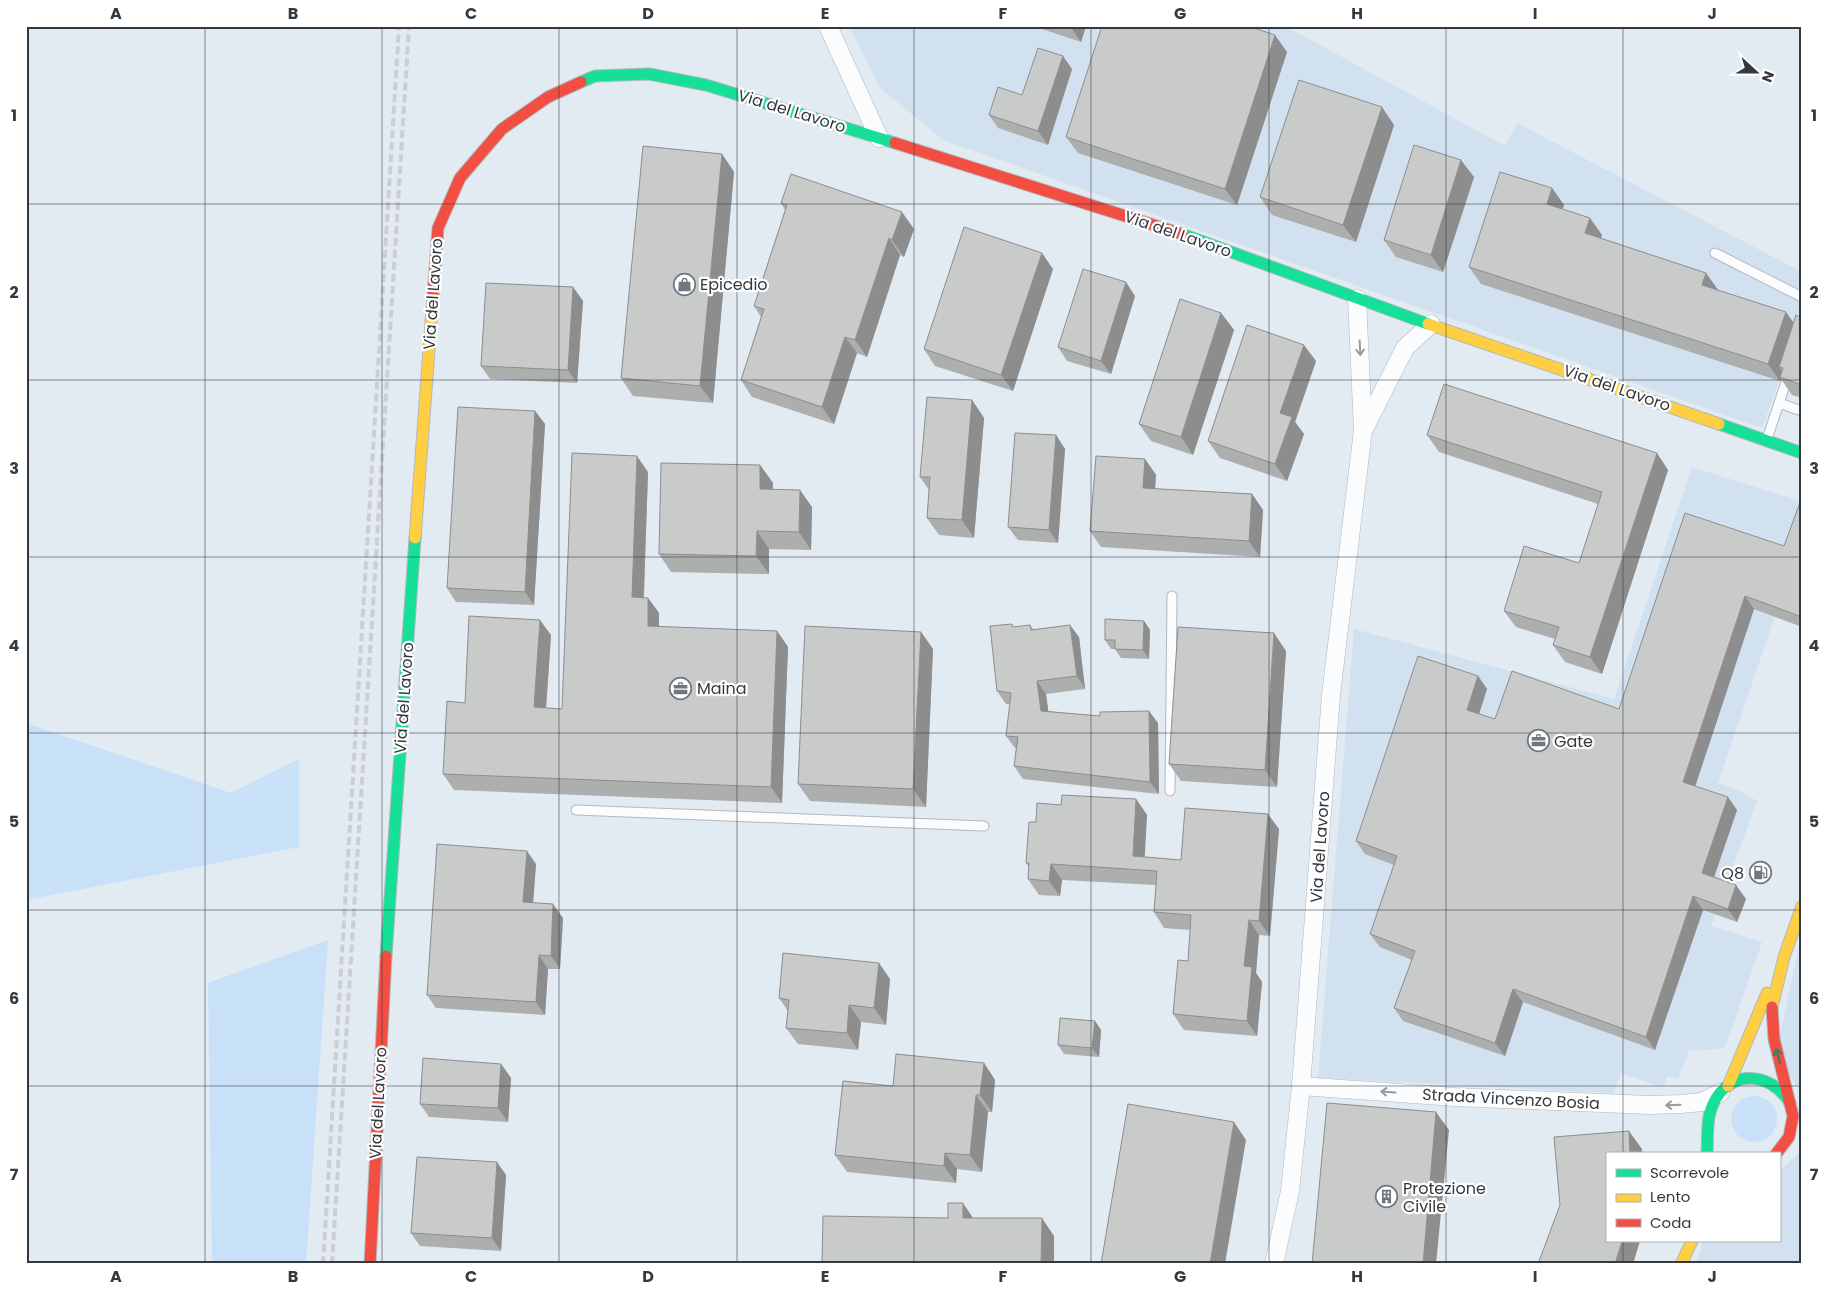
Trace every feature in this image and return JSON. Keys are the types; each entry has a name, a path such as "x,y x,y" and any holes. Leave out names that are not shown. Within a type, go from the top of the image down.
{"street":[{"path":"828,26 878,138"},
{"name":"Via del Lavoro","path":"370,1264 390,890 438,228 460,178 502,129 548,97 595,76 649,74 706,85 1186,235 1357,299 1802,453"},
{"name":"Via del Lavoro","path":"1274,1264 1290,1191 1301,1086 1331,695 1363,430 1357,299"},
{"name":"Via del Lavoro","path":"1363,430 1406,348 1431,324"},
{"path":"1707,1152 1711,1111 1724,1089 1784,957 1802,906"},
{"path":"1778,1152 1789,1138 1793,1127 1794,1107 1774,1039 1772,1009 1784,957"},
{"path":"1724,1089 1738,1080 1749,1078 1762,1079 1778,1088 1794,1107"},
{"name":"Strada Vincenzo Bosia","path":"1301,1086 1455,1097 1649,1105 1702,1102 1724,1089"},
{"path":"1710,1121 1712,1134 1718,1145"},
{"path":"1778,1152 1802,1143"},
{"path":"1676,1264 1683,1242"},
{"path":"1681,1264 1692,1242"}],"lane":[{"path":"1715,253 1802,297"},
{"path":"1766,439 1790,369"},
{"path":"1779,403 1802,411"},
{"path":"1170,791 1172,596"},
{"path":"576,810 984,826"}],"shaded area":[{"path":"849,26 1285,26 1505,146 1517,123 1802,272 1802,318 1762,428 943,140 879,87"},
{"name":"Gate","path":"1692,467 1802,502 1802,537 1718,783 1739,790 1757,801 1711,926 1762,942 1725,1048 1689,1051 1678,1079 1667,1076 1663,1087 1621,1073 1614,1093 1318,1078 1354,629 1614,699"},
{"path":"26,723 231,793 299,759 299,847 26,900"},
{"path":"1802,934 1802,1093 1790,1076 1779,1039"},
{"path":"328,940 306,1264 212,1264 208,983"},
{"path":"1749,1096 1759,1096 1773,1106 1777,1119 1773,1132 1767,1138 1759,1142 1749,1142 1735,1132 1731,1124 1731,1114 1741,1100"},
{"path":"1802,1150 1802,1264 1696,1264 1703,1242 1780,1242 1780,1169"}],"building":[{"path":"1102,26 1248,26 1275,35 1225,189 1066,137"},
{"path":"1038,48 1063,56 1038,131 989,115 998,87 1022,95"},
{"path":"1299,80 1382,107 1343,225 1260,197"},
{"path":"1414,145 1461,160 1431,255 1384,240"},
{"name":"Epicedio","path":"643,146 722,154 700,386 621,378"},
{"path":"1500,172 1552,188 1547,204 1590,218 1585,233 1706,273 1702,285 1786,312 1768,364 1469,267"},
{"path":"791,174 902,212 892,240 889,238 855,340 845,337 822,407 741,380 764,309 754,306 787,205 781,203"},
{"path":"964,227 1042,253 1001,375 924,349"},
{"path":"1083,269 1126,282 1101,361 1058,347"},
{"path":"486,283 573,287 568,370 481,366"},
{"path":"1180,299 1221,313 1181,437 1139,424"},
{"path":"1802,313 1802,385 1780,377 1783,368 1779,367 1796,315 1800,317"},
{"path":"1247,325 1304,345 1280,413 1292,417 1275,464 1208,441"},
{"path":"1444,384 1657,453 1590,657 1553,645 1559,627 1504,611 1524,546 1579,563 1602,492 1427,435"},
{"path":"927,397 972,400 962,520 927,518 930,477 920,477"},
{"path":"458,407 535,411 525,592 447,588"},
{"path":"1015,433 1056,435 1049,530 1008,527"},
{"path":"572,453 637,456 632,597 648,598 648,626 777,631 771,787 443,774 447,701 465,703 469,616 540,620 534,707 562,709"},
{"path":"1096,456 1145,459 1143,488 1252,494 1249,541 1090,531"},
{"path":"661,463 760,465 760,489 800,490 799,532 757,531 756,556 659,554"},
{"name":"Gate","path":"1802,497 1802,617 1745,596 1683,782 1728,797 1702,873 1736,885 1728,909 1693,896 1646,1037 1513,989 1495,1043 1394,1008 1415,951 1370,934 1397,856 1356,841 1418,656 1478,676 1467,710 1495,719 1512,671 1619,709 1685,513 1784,546"},
{"path":"1105,619 1144,621 1143,650 1115,649 1115,640 1105,640"},
{"path":"1012,624 1013,627 1030,625 1031,630 1070,625 1077,676 1037,681 1041,711 1100,716 1100,712 1149,711 1150,782 1014,766 1018,737 1006,736 1011,693 997,691 990,626"},
{"path":"805,626 921,632 913,789 798,784"},
{"path":"1178,627 1274,633 1265,770 1169,764"},
{"path":"1062,795 1136,799 1133,856 1181,860 1185,808 1268,814 1259,921 1249,920 1244,966 1252,967 1247,1021 1173,1014 1178,960 1188,961 1191,915 1154,912 1157,871 1051,864 1049,881 1028,879 1029,863 1026,863 1029,822 1036,822 1037,803 1061,805"},
{"path":"437,844 527,851 523,902 553,904 551,956 539,955 536,1002 427,995"},
{"path":"783,953 879,963 874,1008 849,1005 847,1033 786,1028 789,1000 779,998"},
{"path":"1060,1018 1095,1021 1092,1048 1058,1045"},
{"path":"896,1054 984,1063 980,1095 976,1095 970,1155 945,1153 944,1166 835,1155 843,1081 893,1086"},
{"path":"423,1058 501,1064 498,1108 420,1104"},
{"name":"Protezione Civile","path":"1327,1103 1436,1112 1423,1264 1312,1264"},
{"path":"1128,1104 1234,1122 1210,1264 1101,1264"},
{"path":"1629,1131 1630,1152 1606,1152 1606,1242 1622,1242 1615,1264 1538,1264 1560,1205 1554,1137"},
{"path":"417,1157 497,1162 492,1238 411,1233"},
{"path":"948,1203 963,1203 963,1218 1042,1218 1041,1264 822,1264 823,1216 948,1218"}],"railway":[{"path":"323,1264 399,26"},
{"path":"332,1264 409,26"}],"traffic: fast":[{"path":"581,82 595,76 649,74 706,85 895,143"},
{"path":"1182,234 1428,324"},
{"path":"1719,424 1802,453"},
{"path":"386,956 415,538"},
{"path":"1707,1152 1708,1122 1711,1110 1720,1093 1729,1085 1739,1080 1750,1078 1762,1080 1782,1092 1790,1103"}],"traffic: slow":[{"path":"415,538 433,296"},
{"path":"1428,324 1719,424"},
{"path":"1772,1007 1784,957 1802,906"},
{"path":"1728,1086 1767,993"},
{"path":"1681,1264 1692,1242"}],"traffic: jam":[{"path":"433,296 438,228 460,178 502,129 548,97 581,82"},
{"path":"895,143 1182,234"},
{"path":"370,1264 386,956"},
{"path":"1772,1007 1774,1039 1793,1116 1789,1137 1778,1152"}],"place":[{"name":"Epicedio","path":"684,284"},
{"name":"Maina","path":"681,688"},
{"name":"Gate","path":"1538,741"},
{"name":"Q8","path":"1760,873"},
{"name":"Protezione Civile","path":"1387,1197"}]}
